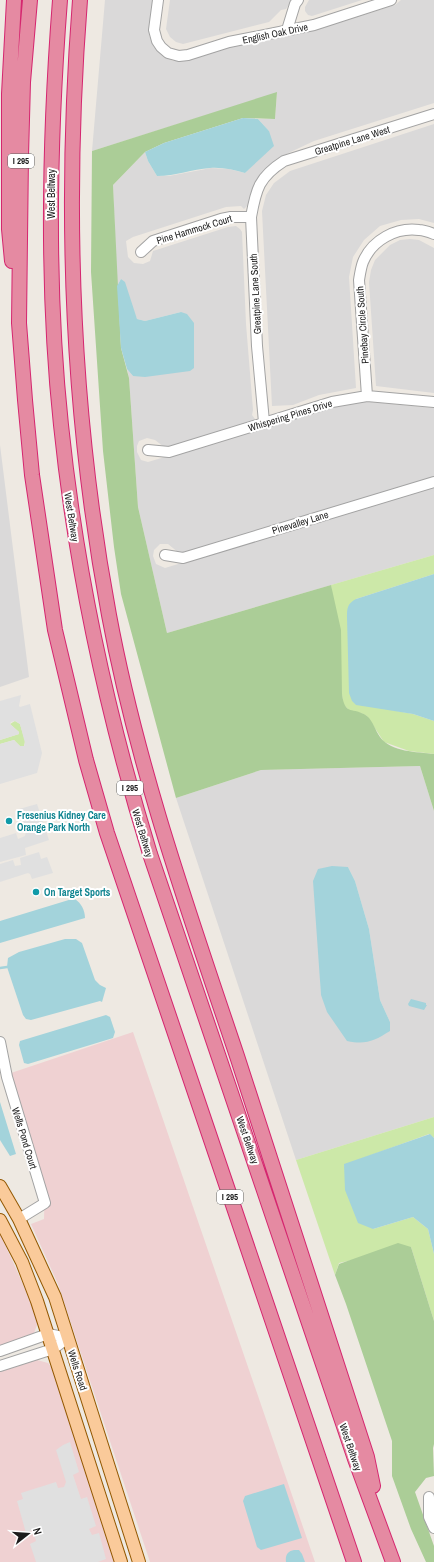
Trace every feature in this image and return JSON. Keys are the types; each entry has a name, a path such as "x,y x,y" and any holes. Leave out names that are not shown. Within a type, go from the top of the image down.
{"highway":[{"path":"14,0 9,94 9,230 19,323"},
{"name":"I 295","path":"30,0 23,82 19,323 31,467 55,630 86,760 112,848 354,1562"},
{"name":"West Beltway","path":"60,0 54,74 51,163 50,232 52,307 60,424 68,487 90,624 115,733 131,794 150,854 355,1459 393,1562"},
{"path":"80,0 73,94 71,196 73,292 84,456 96,540 110,618 137,740 155,806 271,1157 367,1457 386,1541"}],"main road":[{"name":"Wells Road","path":"0,1186 19,1219 54,1298 139,1562"},
{"name":"Wells Road","path":"0,1220 22,1262 54,1349 121,1562"}],"street":[{"name":"English Oak Drive","path":"158,0 154,30 157,41 168,53 179,56 188,55 229,42 314,25 391,0"},
{"path":"287,30 295,4 298,0"},
{"name":"Greatpine Lane West","path":"271,170 284,161 434,114"},
{"name":"Greatpine Lane South","path":"264,422 257,346 251,217 254,197 262,180 271,170"},
{"name":"Pine Hammock Court","path":"140,252 154,241 176,233 226,218 251,217"},
{"name":"Pinebay Circle South","path":"367,396 359,280 363,262 371,249 380,239 391,234 405,230 420,230 434,234"},
{"name":"Whispering Pines Drive","path":"148,450 169,452 332,402 367,396 434,402"},
{"name":"Pinevalley Lane","path":"165,555 183,558 434,482"},
{"name":"Wells Pond Court","path":"0,1042 7,1077 45,1203 19,1219"},
{"path":"0,1351 48,1334 68,1338"},
{"path":"0,1366 54,1349 68,1338"},
{"path":"429,1497 430,1517 434,1528"}],"shaded area":[{"path":"105,0 153,0 149,35 154,47 163,56 173,61 185,61 231,47 325,27 395,5 401,0 434,0 434,103 314,141 280,157 264,170 256,181 247,206 244,209 241,206 226,207 133,237 126,241 128,257 134,263 143,264 150,261 153,251 228,227 236,226 240,229 242,232 246,324 253,410 252,415 255,419 169,447 164,447 155,440 147,438 139,441 137,446 137,452 141,460 148,462 329,408 355,402 371,402 434,408 434,477 185,553 179,553 168,544 160,544 154,550 153,556 156,564 165,568 434,486 434,555 167,633 138,507 129,378 127,369 133,376 181,312 145,321 137,319 121,279 117,286 113,185 145,152 148,161 157,176 169,176 211,168 229,169 245,173 253,165 269,131 258,119 275,119 277,93 92,151"},
{"path":"170,0 292,0 286,9 281,10 269,22 183,44 176,42 170,37 166,29"},
{"path":"309,0 362,0 312,16 308,15 305,11 305,7"},
{"path":"434,124 434,223 419,219 401,220 380,226 364,240 353,257 349,277 356,388 319,395 293,405 272,406 262,211 266,195 274,183 290,171"},
{"path":"400,240 419,240 434,248 434,393 376,386 369,282 371,270 375,260 390,245"},
{"path":"0,445 29,677 0,687"},
{"path":"21,695 19,706 30,704 42,753 37,773 0,784 0,744 14,740 20,746 24,746 25,743 20,724 15,721 11,722 10,724 19,732 19,734 0,740 0,701"},
{"path":"420,766 434,811 434,1117 296,1160 176,798 261,770","holes":["348,867 355,881 369,929 380,1000 390,1022 321,995 320,969"]},
{"path":"37,804 49,840 25,848 26,855 0,862 0,838 16,833 18,839 25,836 26,832 19,809"},
{"path":"39,852 41,859 47,857 53,873 32,879 28,873 0,882 0,864 13,860 15,866 21,865 20,858"},
{"path":"133,1032 315,1562 150,1562 58,1284 31,1224 44,1219 45,1186 11,1073"},
{"path":"0,1233 38,1318 34,1333 26,1340 0,1348"},
{"path":"37,1360 48,1363 54,1370 114,1562 0,1562 0,1372"},
{"path":"70,1442 79,1472 73,1475 81,1499 87,1497 96,1526 89,1529 92,1535 99,1533 106,1559 98,1562 36,1562 30,1544 36,1541 33,1530 26,1533 17,1501 23,1499 21,1493 56,1482 58,1488 64,1487 66,1482 56,1450"}],"green space":[{"path":"277,92 275,119 243,118 164,143 145,152 113,185 121,348 129,378 138,507 167,633 331,585 341,630 342,694 345,706 350,710 367,716 371,720 380,737 391,746 412,752 434,754 434,811 420,766 261,770 176,798 121,594 103,451 91,272 92,151"},
{"path":"434,555 434,574 356,599 392,710 413,714 434,721 434,754 409,751 384,742 367,716 350,711 343,704 331,585"},
{"path":"15,721 20,724 25,741 24,746 20,746 14,740 0,744 0,740 19,734 19,732 10,724"},
{"path":"434,1117 434,1138 429,1134 344,1165 373,1229 413,1217 428,1229 434,1254 434,1321 411,1247 339,1263 335,1275 296,1160"},
{"path":"398,1243 411,1247 434,1321 434,1476 426,1478 415,1492 434,1546 434,1562 426,1562 411,1529 392,1476 392,1441 335,1275 339,1264"}],"water":[{"path":"243,118 258,119 269,131 274,146 245,173 228,169 214,168 157,176 148,161 145,152 164,143"},
{"path":"121,279 125,282 137,319 145,321 181,312 187,314 194,323 194,368 190,371 145,377 133,376 127,369 121,348 117,286"},
{"path":"434,574 434,721 413,714 356,705 352,701 349,693 347,609 349,605 356,599"},
{"path":"332,866 348,867 355,881 369,929 380,1000 390,1022 390,1031 370,1041 359,1043 347,1041 327,1012 321,995 313,881 318,869"},
{"path":"75,899 81,905 85,918 0,943 0,921"},
{"path":"65,939 76,939 82,943 95,980 106,988 102,1002 100,1001 31,1020 26,1019 23,1015 7,967 8,958 19,952"},
{"path":"411,999 426,1003 427,1005 424,1010 409,1006 408,1004"},
{"path":"106,1015 110,1017 115,1032 113,1038 28,1064 24,1063 19,1045 20,1041"},
{"path":"0,1102 16,1154 10,1156 0,1140"},
{"path":"430,1134 434,1138 434,1254 428,1229 413,1217 373,1229 358,1223 345,1190 344,1164"},
{"path":"284,1484 302,1538 261,1550 257,1547 243,1501 245,1496"},
{"path":"294,1550 299,1550 305,1562 286,1562 287,1554"}],"waterway":[{"path":"0,968 7,967"}],"place":[{"name":"Fresenius Kidney Care Orange Park North","path":"9,821"},
{"name":"On Target Sports","path":"36,892"}]}
